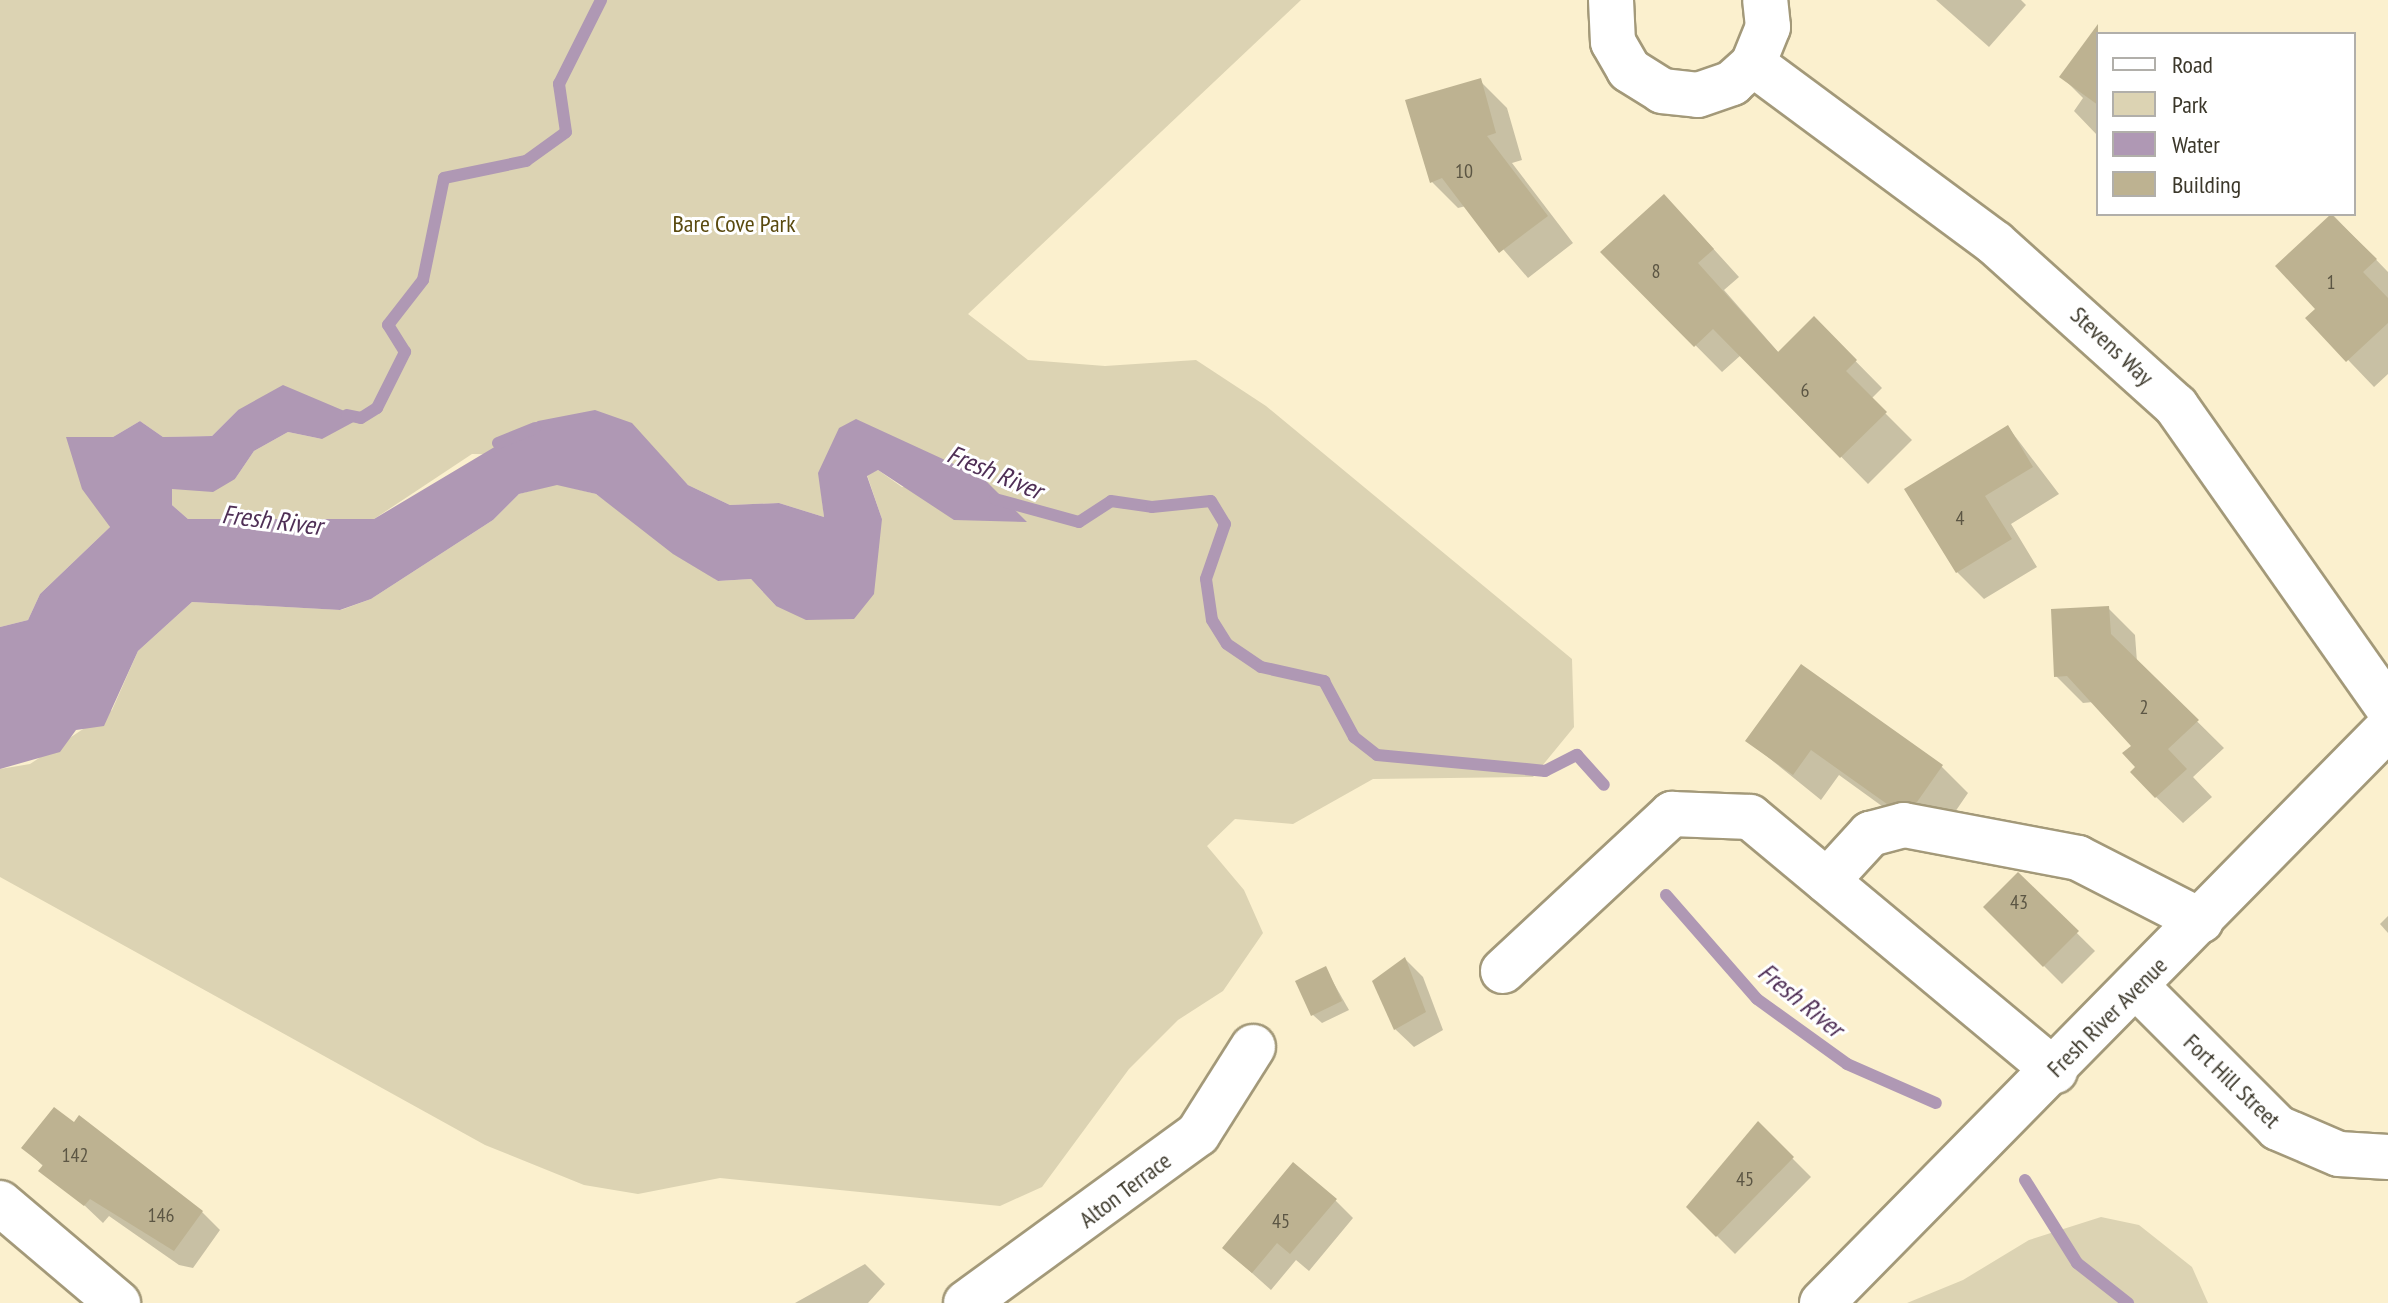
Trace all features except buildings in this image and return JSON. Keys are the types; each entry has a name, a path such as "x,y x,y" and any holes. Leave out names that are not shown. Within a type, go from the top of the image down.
{"street":[{"path":"1611,0 1613,42 1629,70 1662,91 1698,95 1732,83 1753,64 1768,27 1765,0"},
{"name":"Stevens Way","path":"1753,64 1995,243 2176,406 2247,498 2388,708"},
{"name":"Fresh River Avenue","path":"1822,1303 2138,988 2388,728"},
{"path":"1503,971 1672,814 1750,817 2055,1071"},
{"path":"1827,881 1870,834 1904,825 2078,858 2201,921"},
{"name":"Fort Hill Street","path":"2138,988 2278,1128 2339,1154 2388,1157"},
{"name":"Alton Terrace","path":"966,1303 1198,1134 1253,1047"},
{"path":"0,1203 118,1303"}],"green space":[{"name":"Bare Cove Park","path":"0,0 1301,0 968,314 1028,360 1105,366 1196,360 1266,406 1572,659 1574,727 1533,777 1373,779 1293,824 1235,819 1207,846 1244,890 1263,933 1223,991 1178,1020 1129,1069 1042,1187 1000,1206 720,1178 638,1194 584,1185 485,1145 0,877 0,769 30,764 112,710 138,651 192,602 341,610 371,599 493,520 519,494 557,484 596,494 718,581 751,579 776,606 882,519 867,475 878,470 902,487 982,477 936,458 819,473 824,517 779,503 730,505 688,485 661,456 472,454 374,519 188,519 172,505 172,489 235,479 254,451 288,432 322,439 238,410 212,436 163,437 140,421 113,437 67,437 110,527 40,594 28,620 0,627"},
{"path":"2101,1217 2139,1225 2192,1267 2208,1303 1907,1303 1963,1280 2029,1240"}],"water":[{"path":"283,385 361,418 322,439 288,432 254,451 235,479 213,492 172,489 172,505 188,519 374,519 538,421 595,410 632,423 688,485 730,505 779,503 824,517 818,473 839,428 856,419 982,477 1027,522 954,520 878,470 867,476 882,519 874,594 854,619 806,620 776,606 751,579 718,581 673,554 596,494 557,485 519,494 493,520 371,599 340,610 192,602 138,651 104,726 76,730 60,752 0,769 0,627 28,620 40,594 110,527 82,489 66,437 113,437 140,421 163,437 212,436 238,410"}],"waterway":[{"path":"347,415 361,418 377,408 405,352 388,325 423,280 444,178 526,161 566,132 559,84 601,0"},
{"path":"498,443 535,428"},
{"name":"Fresh River","path":"995,499 1079,522 1111,501 1152,507 1211,501 1225,524 1206,579 1212,620 1227,644 1261,667 1324,681 1354,737 1377,755 1545,771 1577,755 1604,785"},
{"name":"Fresh River","path":"1666,895 1757,999 1847,1064 1936,1103"},
{"name":"Fresh River","path":"2025,1180 2077,1263 2128,1303"}]}
